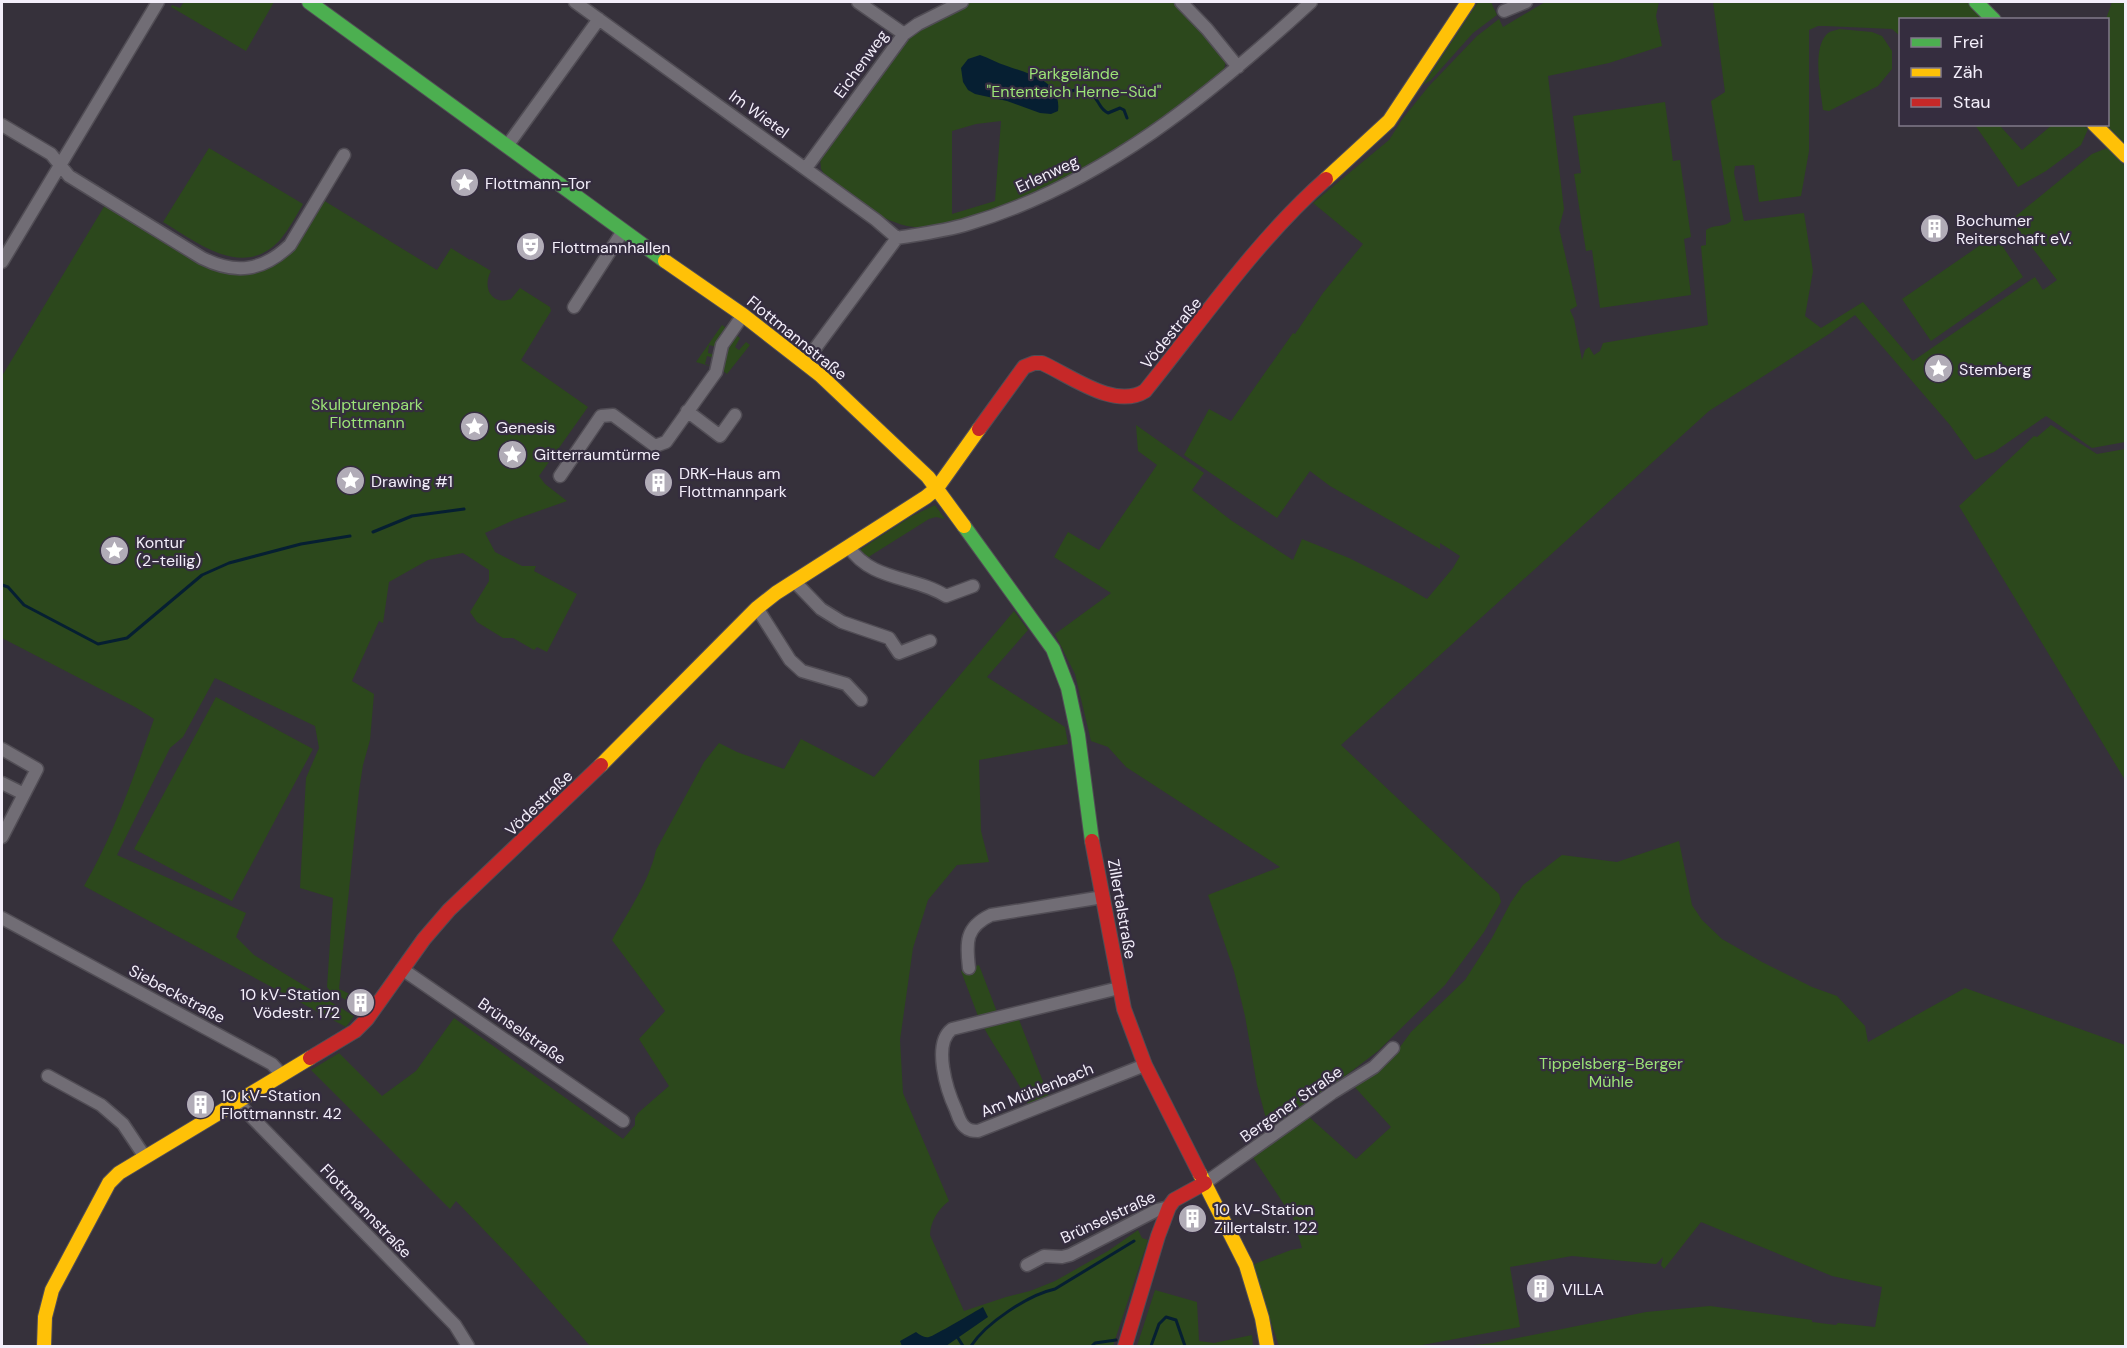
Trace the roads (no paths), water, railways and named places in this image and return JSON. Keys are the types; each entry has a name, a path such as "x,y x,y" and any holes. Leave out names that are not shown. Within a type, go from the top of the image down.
{"street":[{"path":"2,262 158,2"},
{"name":"Flottmannstraße","path":"310,2 805,362 915,463 937,488"},
{"name":"Im Wietel","path":"575,2 806,168 897,238"},
{"path":"858,2 904,34"},
{"name":"Eichenweg","path":"806,168 904,34 918,24 962,2"},
{"path":"1181,2 1238,67"},
{"name":"Erlenweg","path":"897,238 969,224 1012,208 1074,180 1150,134 1238,67 1311,2"},
{"name":"Vödestraße","path":"282,1075 355,1031 367,1019 402,969 449,910 574,793 758,609 776,593 937,488 961,458 1020,371 1029,364 1038,363 1115,396 1131,398 1145,391 1273,233 1306,198 1374,138 1389,121 1468,2"},
{"path":"1504,11 1526,2"},
{"path":"1976,2 1992,18"},
{"path":"507,146 599,19"},
{"path":"2,125 51,154 69,176 202,258 219,266 239,269 250,268 269,261 290,245 344,156"},
{"path":"2096,126 2125,156"},
{"path":"574,307 623,231"},
{"path":"805,362 897,238"},
{"path":"560,476 601,416 613,415 655,446 666,442 716,372 722,345 743,315"},
{"path":"687,411 720,436 735,415"},
{"name":"Zillertalstraße","path":"937,488 1026,610 1059,662 1068,688 1078,735 1090,828 1119,988 1129,1026 1145,1065 1246,1265 1262,1318 1267,1347"},
{"path":"849,547 859,561 872,568 946,596 973,586"},
{"path":"794,581 821,609 842,622 889,638 899,653 930,641"},
{"path":"758,609 790,660 802,671 846,684 861,700"},
{"path":"2,749 37,769 2,837"},
{"path":"2,783 24,794"},
{"path":"969,968 968,939 975,925 982,919 991,915 1103,897"},
{"name":"Siebeckstraße","path":"2,918 272,1064 282,1075"},
{"name":"Brünselstraße","path":"402,969 623,1121"},
{"name":"Am Mühlenbach","path":"1119,988 952,1029 944,1038 942,1051 947,1090 963,1125 970,1130 978,1131 1145,1065"},
{"name":"Bergener Straße","path":"1205,1183 1332,1093 1374,1067 1394,1048"},
{"path":"44,1347 45,1317 52,1290 109,1183 119,1173 282,1075"},
{"path":"48,1076 101,1105 123,1124 145,1157"},
{"name":"Flottmannstraße","path":"236,1101 454,1325 468,1347"},
{"name":"Brünselstraße","path":"1125,1347 1168,1207 1174,1200 1205,1183"},
{"name":"Brünselstraße","path":"1027,1265 1044,1256 1070,1255 1157,1210 1168,1207"}],"water":[{"path":"980,55 1042,80 1055,92 1058,111 1051,114 1040,113 968,90 963,82 961,68 968,59"},
{"path":"983,1307 988,1317 946,1346 902,1346 900,1341 916,1332 929,1337"}],"waterway":[{"path":"1056,96 1085,89 1093,95 1106,112 1120,108 1124,110 1127,118"},
{"path":"373,532 412,516 464,509"},
{"path":"2,585 8,587 24,605 98,644 127,638 202,575 229,563 301,544 350,536"},
{"path":"971,1346 987,1328 1008,1311 1033,1297 1055,1289 1134,1241"},
{"path":"1151,1346 1159,1324 1166,1317 1176,1320 1185,1346"},
{"path":"958,1338 963,1346"},
{"path":"1092,1346 1095,1343 1116,1340"}],"place":[{"name":"Flottmann-Tor","path":"464,183"},
{"name":"Bochumer Reiterschaft eV.","path":"1935,229"},
{"name":"Flottmannhallen","path":"531,247"},
{"name":"Stemberg","path":"1938,369"},
{"name":"Genesis","path":"475,427"},
{"name":"Gitterraumtürme","path":"513,454"},
{"name":"Drawing #1","path":"350,481"},
{"name":"DRK-Haus am Flottmannpark","path":"658,482"},
{"name":"Kontur (2-teilig)","path":"115,551"},
{"name":"10 kV-Station Vödestr. 172","path":"361,1003"},
{"name":"10 kV-Station Flottmannstr. 42","path":"200,1104"},
{"name":"10 kV-Station Zillertalstr. 122","path":"1193,1218"},
{"name":"VILLA","path":"1541,1289"}],"park label":[{"name":"Parkgelände \"Ententeich Herne-Süd\"","path":"1074,82"},
{"name":"Skulpturenpark Flottmann","path":"367,413"},
{"name":"Tippelsberg-Berger Mühle","path":"1611,1072"}]}
